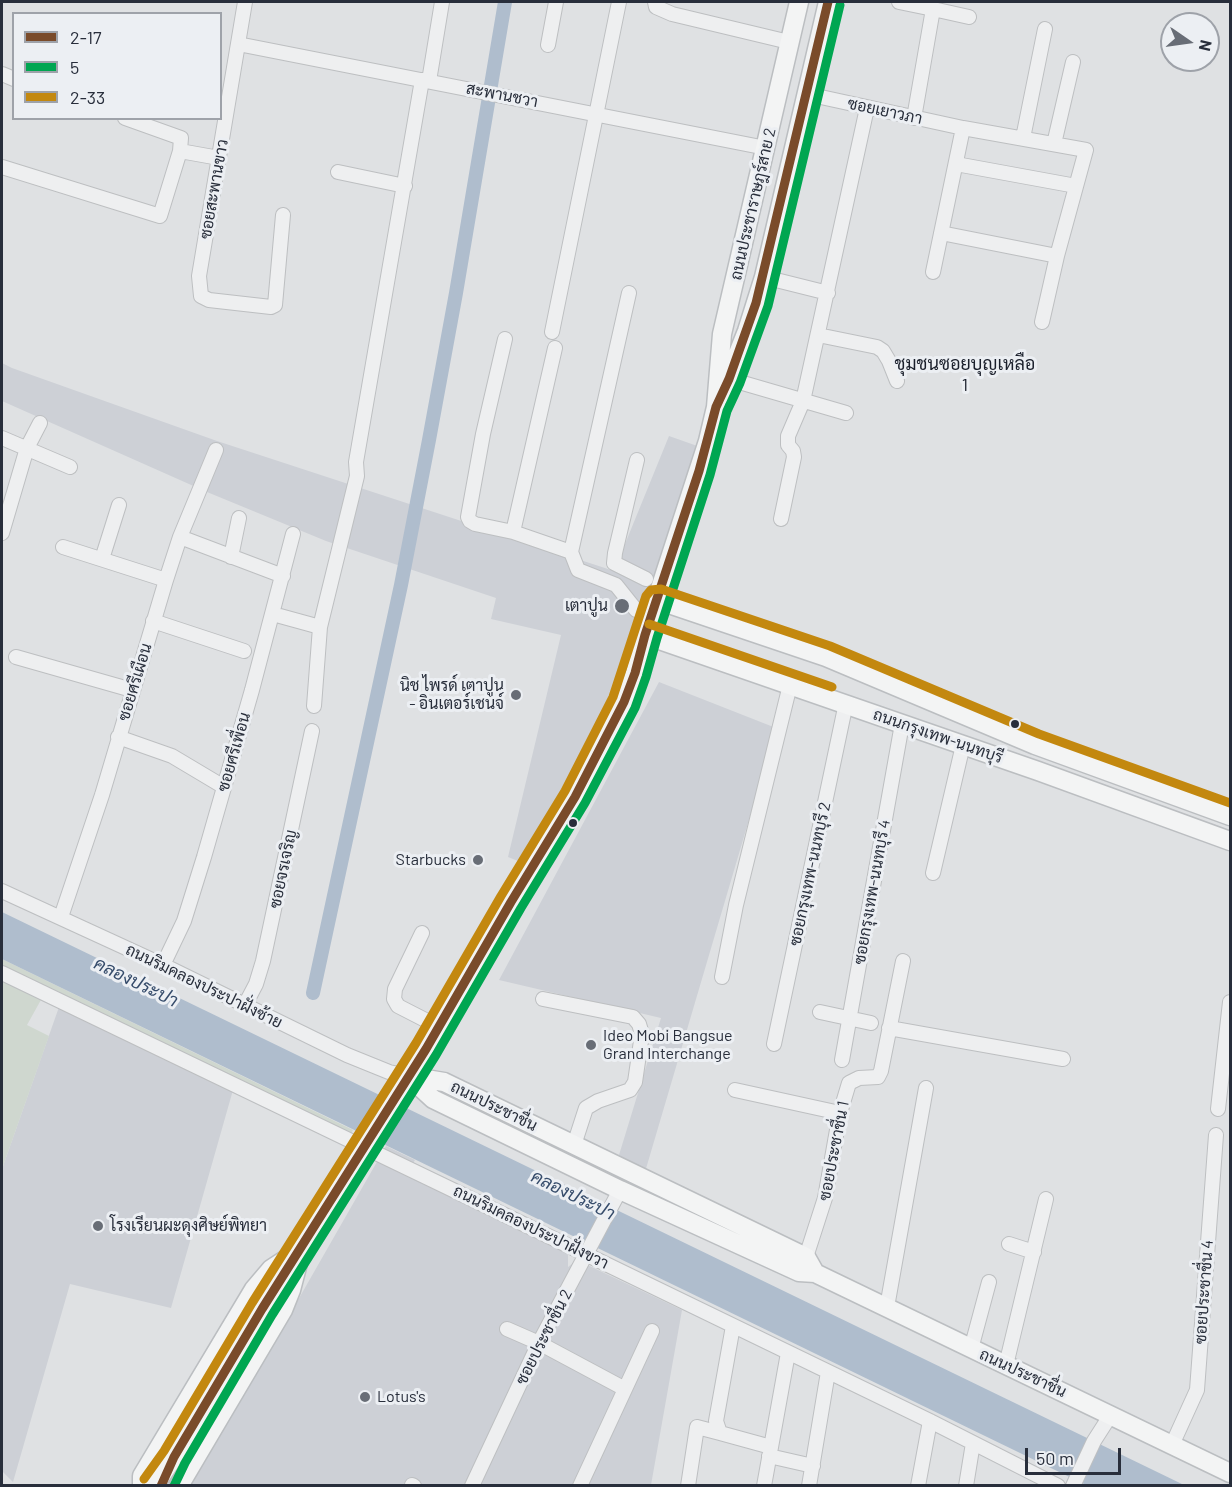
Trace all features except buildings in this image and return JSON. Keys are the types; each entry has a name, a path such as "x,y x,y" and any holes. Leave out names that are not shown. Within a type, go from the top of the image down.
{"main road":[{"name":"ถนนประชาราษฎร์สาย 2","path":"154,1485 174,1457 262,1309 439,1027 603,745 624,702 702,461 716,407 722,334 799,2"},
{"name":"ถนนประชาราษฎร์สาย 2","path":"716,407 729,379 764,278 828,2"},
{"path":"789,42 817,49"},
{"name":"ถนนกรุงเทพ-นนทบุรี","path":"657,600 826,657 1035,745 1230,816"},
{"name":"ถนนกรุงเทพ-นนทบุรี","path":"645,635 963,745 1230,841"},
{"name":"ถนนประชาชื่น","path":"408,1076 444,1082 811,1265 886,1307 1230,1473"},
{"name":"ถนนประชาชื่น","path":"408,1076 433,1099 616,1195 799,1272 811,1265"},
{"path":"142,1485 142,1476 254,1289 271,1269 301,1250"},
{"path":"179,1485 283,1310 297,1272 301,1250"},
{"name":"ถนนประชาราษฎร์สาย 2","path":"161,1485 174,1457"}],"street":[{"name":"ซอยสะพานขาว","path":"245,2 199,276 201,296 209,300 271,307 274,305 283,215"},
{"path":"314,706 320,627 353,496 358,451 405,186 442,2"},
{"path":"548,45 556,2"},
{"path":"552,332 619,2"},
{"path":"655,2 656,7 672,14 789,42"},
{"path":"899,2 969,17"},
{"path":"914,118 933,9"},
{"path":"1023,138 1045,29"},
{"name":"สะพานชวา","path":"238,44 766,148"},
{"path":"1054,144 1073,62"},
{"name":"ซอยเยาวภา","path":"807,94 963,128 1086,150 1076,186"},
{"path":"781,519 794,457 788,445 788,436 803,401 867,108"},
{"path":"2,167 159,216 180,151 181,138 131,120"},
{"path":"933,272 963,128"},
{"path":"180,151 219,158"},
{"path":"956,164 1076,186 1042,322"},
{"path":"338,172 405,186"},
{"path":"941,233 1057,256"},
{"path":"764,278 828,293"},
{"path":"629,293 571,552 579,570 616,585 636,610 644,612"},
{"path":"818,336 877,347 883,351 897,381"},
{"path":"505,339 483,434 468,517 475,524 513,532 571,552"},
{"path":"513,532 555,348"},
{"path":"729,379 846,412"},
{"path":"2,533 27,448 40,423"},
{"path":"2,438 70,467"},
{"name":"ซอยศรีเผือน","path":"61,917 180,537 216,450"},
{"path":"637,460 614,563 646,579"},
{"path":"102,559 119,505"},
{"path":"231,557 239,518"},
{"name":"ซอยศรีเพื่อน","path":"163,965 184,921 224,787 293,534"},
{"path":"180,537 283,576"},
{"path":"63,547 166,580"},
{"path":"645,635 644,612 657,600"},
{"path":"280,615 320,627"},
{"path":"153,621 244,651"},
{"path":"16,657 132,690"},
{"path":"722,977 736,905 790,685"},
{"name":"ซอยกรุงเทพ-นนทบุรี 2","path":"774,1044 846,704"},
{"name":"ซอยกรุงเทพ-นนทบุรี 4","path":"842,1060 902,724"},
{"name":"ซอยจรเจริญ","path":"245,1005 256,984 263,961 312,731"},
{"path":"118,737 172,756 224,787"},
{"path":"933,873 963,745"},
{"name":"ถนนริมคลองประปาฝั่งซ้าย","path":"2,891 163,965 347,1055 388,1072 408,1076"},
{"path":"422,933 395,990 394,999 398,1006 439,1027"},
{"name":"ซอยประชาชื่น 1","path":"811,1265 840,1113 849,1083 859,1078 878,1077 881,1071 903,961"},
{"name":"ถนนริมคลองประปาฝั่งขวา","path":"2,973 367,1145 1058,1485"},
{"path":"543,999 633,1017 639,1024 642,1034 635,1082 630,1089 586,1108 574,1145"},
{"path":"1218,1109 1230,1002"},
{"path":"820,1012 871,1023"},
{"path":"889,1028 1063,1059"},
{"path":"886,1307 926,1088"},
{"path":"735,1090 840,1113"},
{"name":"ซอยประชาชื่น 4","path":"1172,1445 1197,1390 1216,1135"},
{"name":"ซอยประชาชื่น 2","path":"472,1485 539,1344 616,1195"},
{"path":"1006,1365 1046,1199"},
{"path":"1009,1244 1034,1252"},
{"path":"971,1348 988,1282"},
{"path":"720,1432 716,1421 733,1326"},
{"path":"507,1329 626,1389"},
{"path":"579,1485 652,1332"},
{"path":"764,1485 788,1353"},
{"path":"809,1485 828,1372"},
{"path":"1074,1483 1094,1441 1110,1416"},
{"path":"918,1485 930,1421"},
{"path":"688,1485 697,1427 720,1432 813,1466"},
{"path":"966,1485 973,1443"}],"shaded area":[{"path":"2,363 217,441 614,571 669,436 703,448 626,685 575,790 528,865 508,857 561,635 491,619 496,598 326,541 207,492 2,401"},
{"path":"659,682 776,728 645,1172 619,1155 661,1018 499,980"},
{"path":"2,959 353,1130 350,1135 2,968"},
{"path":"2,979 42,998 27,1025 49,1036 2,1169"},
{"name":"โรงเรียนผะดุงศิษย์พิทยา","path":"59,1007 233,1090 171,1308 70,1284 13,1482 2,1471 2,1169"},
{"path":"386,1146 415,1160 407,1173 561,1249 568,1255 568,1267 577,1260 682,1310 651,1485 189,1486"}],"water":[{"name":"คลองประปา","path":"2,912 1184,1485 1086,1485 2,959"}],"waterway":[{"path":"313,993 401,585 456,293 505,2"}],"transit line":[{"name":"2-17","path":"161,1486 174,1457 262,1309 426,1049 575,797 624,702 699,471 716,407 729,379 756,303 828,2"},
{"name":"5","path":"174,1486 185,1463 272,1315 436,1055 585,803 635,708 710,475 727,411 740,383 768,306 840,5"},
{"name":"2-33","path":"144,1479 164,1451 252,1303 416,1043 565,791 613,697 646,596 651,590 661,589 830,646 1039,734 1230,803"},
{"name":"2-33","path":"649,624 832,687"}],"place":[{"name":"เตาปูน","path":"622,606"},
{"name":"นิช ไพรด์ เตาปูน - อินเตอร์เชนจ์","path":"516,695"},
{"name":"Starbucks","path":"478,860"},
{"name":"Ideo Mobi Bangsue Grand Interchange","path":"591,1045"},
{"name":"โรงเรียนผะดุงศิษย์พิทยา","path":"98,1226"},
{"name":"Lotus's","path":"365,1397"}],"district":[{"name":"ชุมชนซอยบุญเหลือ 1","path":"965,374"}]}
